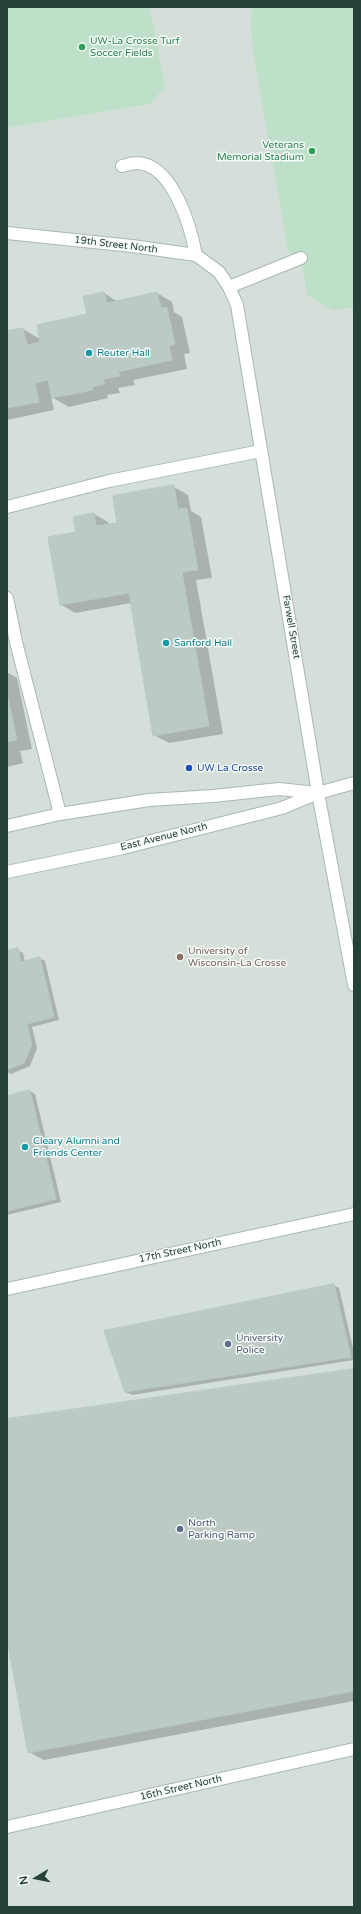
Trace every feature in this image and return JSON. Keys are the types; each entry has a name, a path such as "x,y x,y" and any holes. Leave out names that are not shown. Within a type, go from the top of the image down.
{"street":[{"path":"122,166 138,163 154,169 171,186 183,208 191,232 196,255"},
{"name":"19th Street North","path":"7,233 132,246 196,255 219,272"},
{"path":"229,287 301,258"},
{"name":"Farwell Street","path":"219,272 229,287 236,305 318,793 354,985"},
{"path":"7,507 109,481 261,451"},
{"path":"7,598 16,642 60,814"},
{"name":"East Avenue North","path":"7,872 123,848 282,808 318,793 354,783"},
{"name":"East Avenue North","path":"7,826 60,814 149,800 213,796 279,789 318,793"},
{"name":"17th Street North","path":"7,1289 354,1214"},
{"name":"16th Street North","path":"7,1827 354,1749"}],"shaded area":[{"name":"University of Wisconsin-La Crosse","path":"7,7 354,7 354,1907 7,1907"}],"green space":[{"name":"UW-La Crosse Turf Soccer Fields","path":"7,7 150,7 165,87 150,104 7,128"},
{"name":"Veterans Memorial Stadium","path":"252,7 354,7 354,307 333,310 307,295 303,267 288,250 253,53 251,22"}],"building":[{"name":"Reuter Hall","path":"104,292 107,303 157,292 161,308 167,307 175,344 169,346 172,360 118,372 120,376 103,379 105,384 92,387 93,390 52,398 48,380 35,383 39,402 7,408 7,331 23,328 27,345 40,342 37,325 87,314 83,297"},
{"name":"Sanford Hall","path":"174,485 178,509 187,508 198,570 182,572 209,726 153,736 129,593 60,605 48,537 76,532 73,517 94,513 96,526 117,523 113,496"},
{"path":"7,693 17,740 7,742"},
{"path":"18,948 21,962 40,957 54,1017 27,1024 32,1044 24,1063 7,1070 7,951"},
{"name":"Cleary Alumni and Friends Center","path":"30,1090 56,1199 7,1211 7,1096"},
{"name":"University Police","path":"334,1284 351,1357 125,1392 104,1331"},
{"name":"North Parking Ramp","path":"354,1369 354,1691 28,1753 7,1639 7,1419"}],"place":[{"name":"UW-La Crosse Turf Soccer Fields","path":"82,47"},
{"name":"Veterans Memorial Stadium","path":"312,151"},
{"name":"Reuter Hall","path":"89,353"},
{"name":"Sanford Hall","path":"166,643"},
{"name":"UW La Crosse","path":"189,768"},
{"name":"University of Wisconsin-La Crosse","path":"180,957"},
{"name":"Cleary Alumni and Friends Center","path":"25,1147"},
{"name":"University Police","path":"228,1344"},
{"name":"North Parking Ramp","path":"180,1529"}]}
